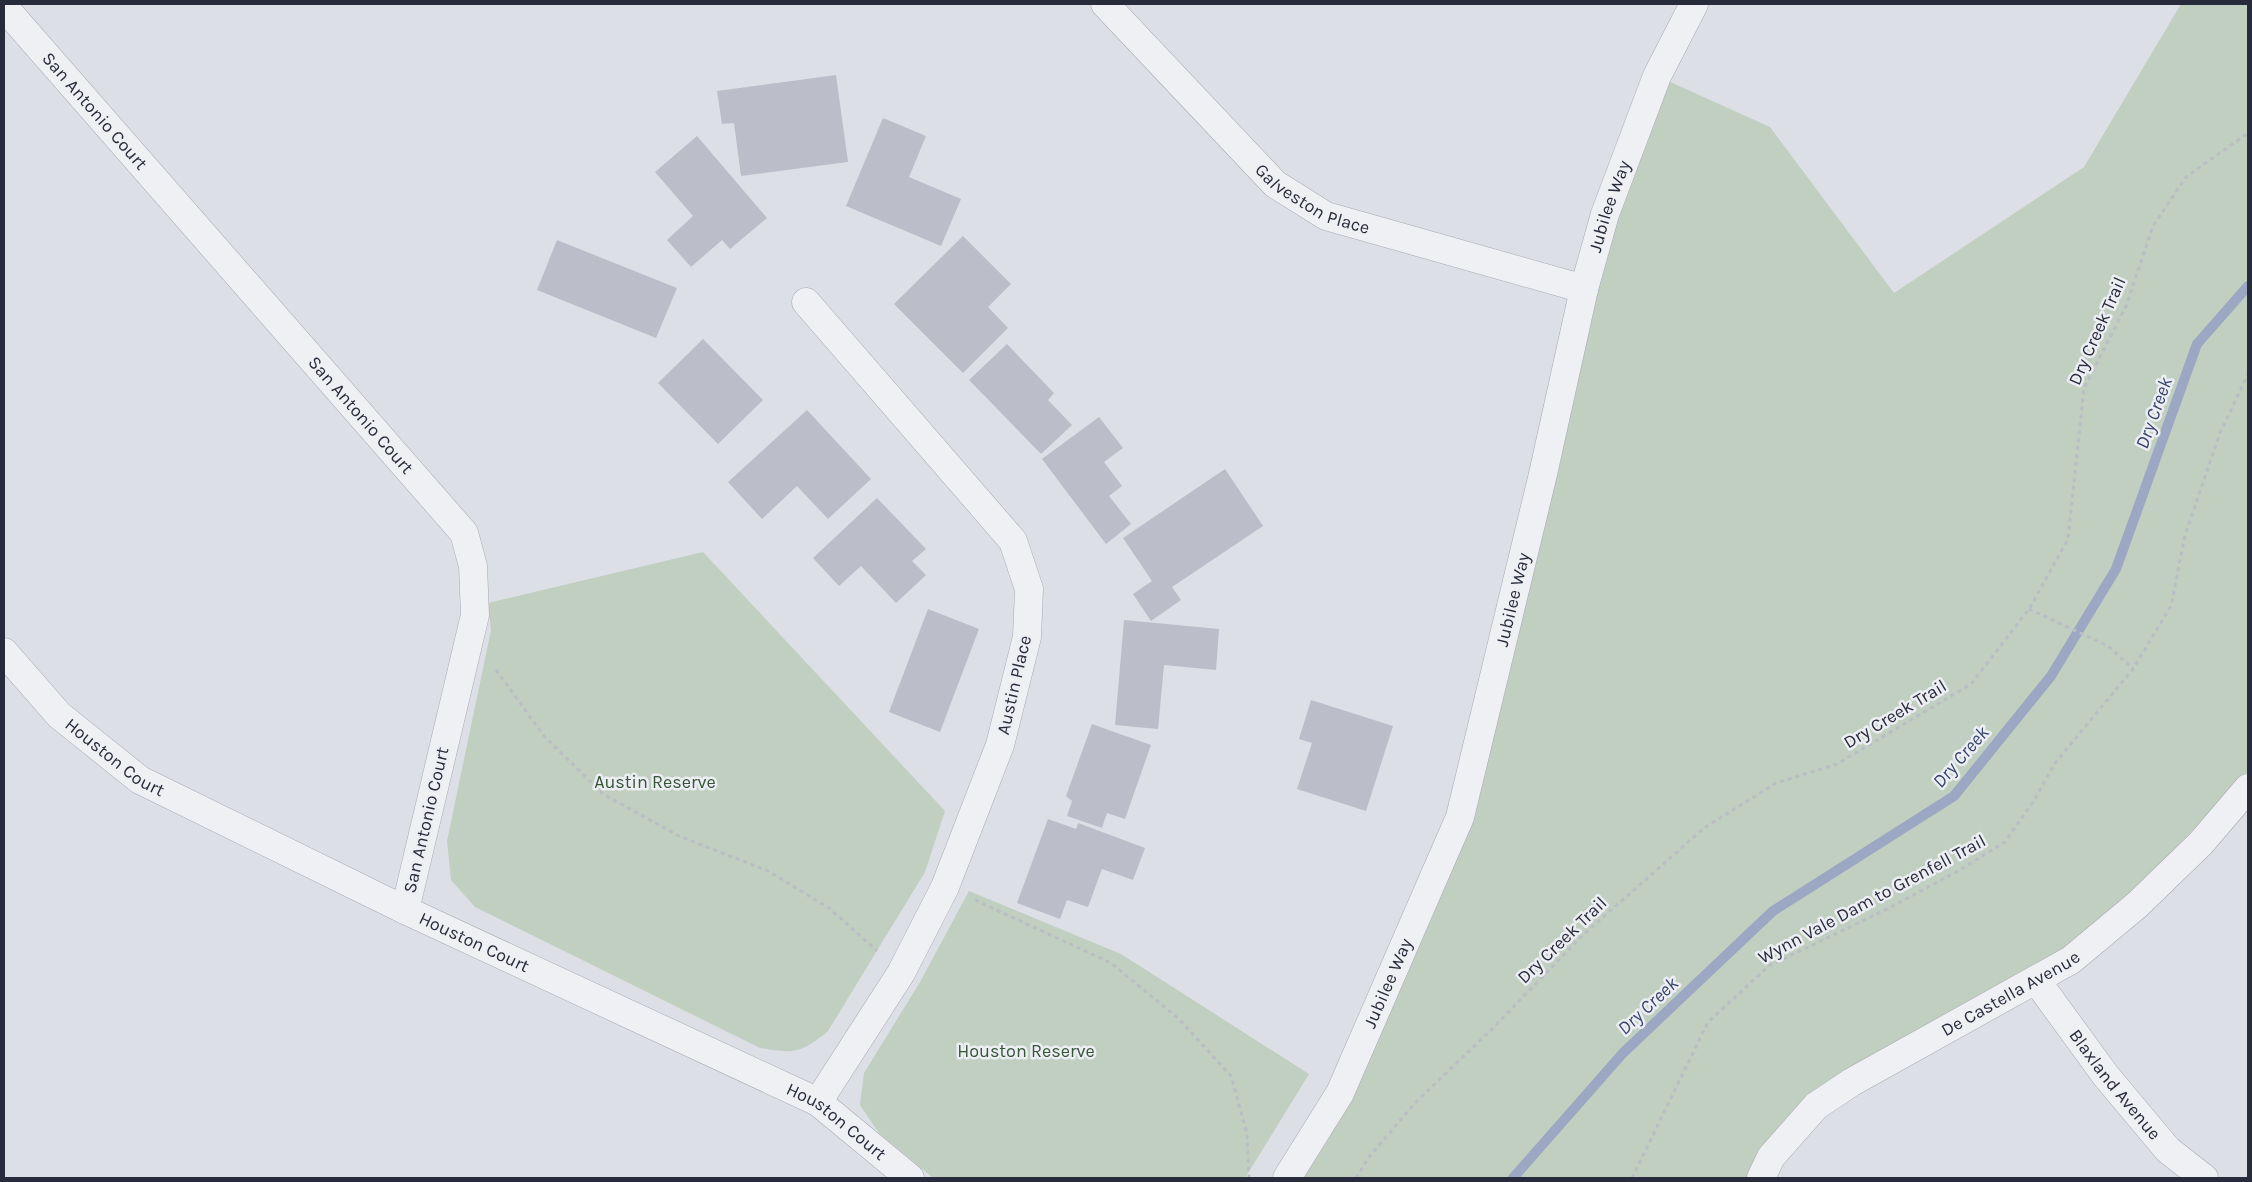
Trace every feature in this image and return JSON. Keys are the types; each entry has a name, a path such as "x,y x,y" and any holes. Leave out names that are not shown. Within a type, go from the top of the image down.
{"street":[{"name":"Jubilee Way","path":"1287,1178 1340,1093 1460,816 1541,482 1584,289 1605,214 1658,76 1694,4"},
{"name":"San Antonio Court","path":"4,7 464,533 473,566 475,614 405,910"},
{"name":"Galveston Place","path":"1120,9 1276,184 1326,216 1584,289"},
{"name":"Austin Place","path":"806,302 1013,541 1029,589 1027,637 1000,744 945,887 901,973 818,1102"},
{"name":"Houston Court","path":"4,652 59,715 140,780 405,910 818,1102 910,1178"},
{"name":"De Castella Avenue","path":"1761,1178 1771,1157 1816,1106 1852,1082 2071,960 2137,905 2201,843 2248,788"},
{"name":"Blaxland Avenue","path":"2036,980 2106,1076 2168,1150 2204,1178"}],"path":[{"name":"Dry Creek Trail","path":"1356,1178 1369,1157 1415,1103 1490,1031 1583,935 1704,828 1776,783 1837,764 1971,684 2029,609 2068,539 2084,388 2126,306 2153,226 2186,177 2248,133"},
{"name":"Wynn Vale Dam to Grenfell Trail","path":"1632,1178 1708,1022 1769,966 1958,871 2005,842 2033,802 2055,763 2133,669 2171,606 2185,535 2220,433 2248,374"},
{"path":"2029,609 2108,646 2133,669"},
{"path":"471,628 500,677 544,736 603,794 679,836 768,871 799,889 829,908 901,973"},
{"path":"945,887 1111,963 1179,1019 1231,1076 1246,1134 1249,1178"}],"green space":[{"path":"2181,4 2248,4 2248,771 2071,960 1816,1106 1767,1178 1285,1178 1460,817 1535,504 1657,76 1770,127 1894,293 2084,167"},
{"name":"Austin Reserve","path":"703,552 945,811 925,872 828,1031 811,1044 797,1050 782,1051 760,1048 475,907 451,880 447,841 491,630 488,603"},
{"name":"Houston Reserve","path":"969,891 1121,954 1309,1074 1245,1178 933,1178 879,1133 860,1105 864,1073 920,982"}],"building":[{"path":"836,75 848,162 741,176 734,123 722,124 717,91"},
{"path":"883,118 926,136 909,177 961,199 941,246 846,206"},
{"path":"697,136 767,218 730,249 722,240 691,267 667,240 693,216 655,172"},
{"path":"963,236 1011,284 988,307 1008,328 963,373 894,304"},
{"path":"557,240 677,288 656,338 537,290"},
{"path":"703,339 763,400 718,444 658,383"},
{"path":"1007,344 1054,393 1048,400 1072,425 1041,454 969,380"},
{"path":"807,410 871,479 828,519 797,486 762,519 728,482"},
{"path":"1099,417 1123,448 1104,462 1122,486 1109,496 1131,524 1106,544 1042,459"},
{"path":"1225,469 1263,526 1172,587 1181,600 1151,621 1133,594 1152,581 1123,538"},
{"path":"877,498 926,549 912,561 926,575 896,603 861,566 839,586 813,558"},
{"path":"928,609 979,629 940,732 889,712"},
{"path":"1124,620 1219,629 1216,670 1164,665 1158,729 1115,725"},
{"path":"1311,700 1393,726 1366,811 1297,789 1312,743 1299,739"},
{"path":"1092,724 1151,745 1125,819 1107,813 1102,828 1067,816 1072,801 1066,796"},
{"path":"1048,819 1076,829 1078,823 1145,848 1133,880 1102,869 1088,907 1067,900 1060,919 1017,903"}],"waterway":[{"name":"Dry Creek","path":"1513,1178 1623,1053 1773,911 1954,796 2051,676 2116,569 2197,344 2248,286"}]}
